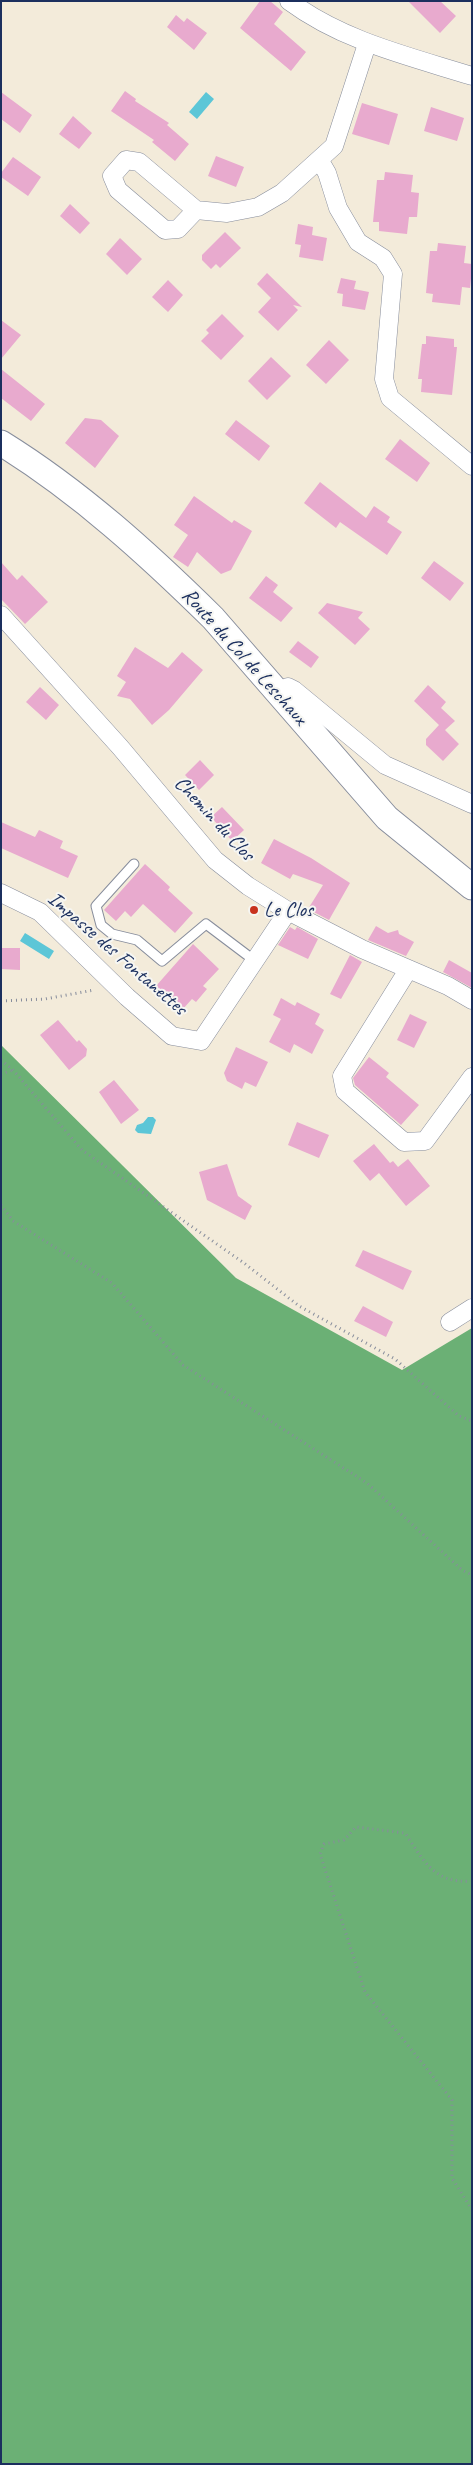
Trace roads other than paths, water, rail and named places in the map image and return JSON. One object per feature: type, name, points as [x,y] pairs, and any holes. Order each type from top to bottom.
[{"type":"main road","name":"Route du Col de Leschaux","points":[[1,443],[59,482],[115,526],[213,618],[387,818],[472,887]]},
{"type":"street","points":[[299,5],[328,26],[367,44],[472,76]]},
{"type":"street","points":[[196,210],[178,229],[165,230],[118,190],[112,176],[126,160],[139,162],[196,210],[227,213],[258,207],[282,193],[320,161],[334,146],[367,44]]},
{"type":"street","points":[[320,161],[327,172],[338,208],[358,242],[383,258],[393,274],[384,378],[390,398],[472,466]]},
{"type":"street","name":"Chemin du Clos","points":[[1,615],[120,747],[215,860],[248,886],[288,911],[408,970],[448,986],[472,1000]]},
{"type":"street","points":[[277,692],[288,687],[294,690],[385,765],[472,804]]},
{"type":"street","name":"Impasse des Fontanettes","points":[[1,893],[40,912],[127,997],[172,1036],[201,1041],[288,911]]},
{"type":"street","points":[[408,970],[342,1076],[345,1091],[404,1142],[425,1141],[472,1077]]},
{"type":"street","points":[[450,1322],[472,1308]]},
{"type":"lane","points":[[134,864],[96,906],[100,925],[112,934],[137,940],[162,961],[206,924],[255,961]]},
{"type":"water","points":[[206,92],[214,99],[197,119],[189,112]]},
{"type":"water","points":[[25,933],[54,951],[49,959],[20,941]]},
{"type":"water","points":[[148,1117],[153,1117],[156,1120],[151,1134],[138,1133],[135,1130],[137,1125],[143,1123]]},
{"type":"place","name":"Le Clos","points":[[254,910]]}]
